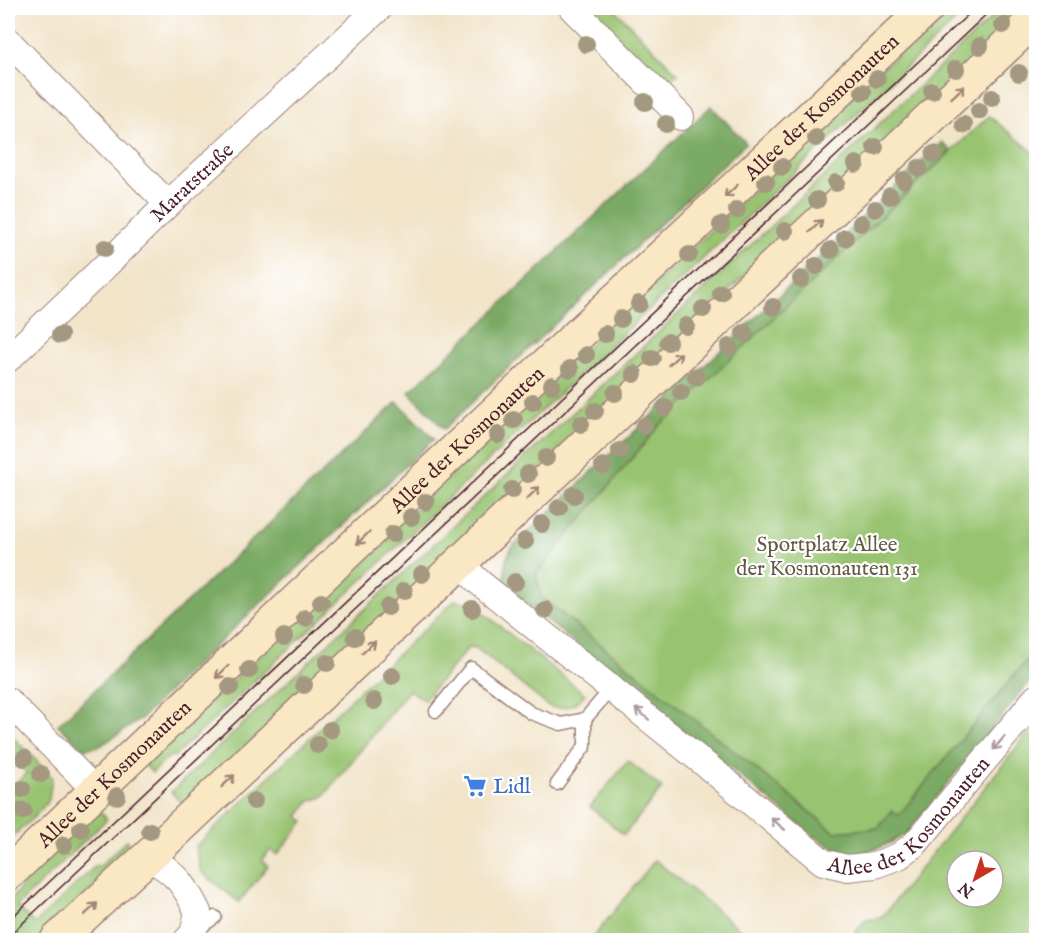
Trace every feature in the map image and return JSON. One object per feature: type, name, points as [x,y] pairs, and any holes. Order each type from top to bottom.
[{"type":"main road","name":"Allee der Kosmonauten","points":[[8,874],[927,8]]},
{"type":"main road","points":[[57,940],[148,857],[1036,18]]},
{"type":"street","name":"Maratstraße","points":[[8,359],[168,204],[379,8]]},
{"type":"street","points":[[572,8],[681,117]]},
{"type":"street","points":[[8,41],[168,204]]},
{"type":"street","name":"Allee der Kosmonauten","points":[[459,563],[479,582],[823,862],[847,868],[874,865],[898,856],[915,844],[1036,698]]},
{"type":"street","points":[[8,701],[96,790]]},
{"type":"street","points":[[148,857],[173,873],[186,888],[198,912],[190,937]]},
{"type":"lane","points":[[436,711],[471,668],[531,713],[561,724],[585,719],[610,689]]},
{"type":"lane","points":[[557,784],[585,746],[585,719]]},
{"type":"lane","points":[[190,937],[215,916]]},
{"type":"green space","points":[[587,8],[613,8],[678,74],[662,85]]},
{"type":"green space","points":[[947,8],[969,8],[174,757],[170,756],[152,773],[144,764]]},
{"type":"green space","points":[[1002,8],[1028,8],[184,805],[171,792]]},
{"type":"green space","points":[[711,106],[746,143],[444,429],[409,392]]},
{"type":"green space","name":"Sportplatz Allee der Kosmonauten 131","points":[[989,116],[1036,154],[1036,649],[898,816],[892,811],[878,828],[835,832],[541,597],[536,574],[657,428]]},
{"type":"green space","points":[[942,142],[951,151],[657,428],[536,574],[541,597],[835,832],[878,828],[892,811],[899,815],[1036,649],[1036,674],[907,833],[877,849],[860,853],[844,852],[814,836],[504,586],[506,560],[511,548]]},
{"type":"green space","points":[[397,402],[434,439],[140,720],[100,746],[84,749],[58,725]]},
{"type":"green space","points":[[455,600],[472,604],[585,694],[577,702],[568,706],[559,708],[548,706],[476,648],[469,647],[424,700],[409,690],[323,797],[310,801],[298,816],[304,821],[277,855],[270,850],[262,860],[268,866],[239,902],[201,872],[195,847]]},
{"type":"green space","points":[[1036,723],[1036,940],[849,940],[865,920],[881,918]]},
{"type":"green space","points":[[8,732],[52,777],[49,800],[8,841],[8,791],[27,773],[8,754]]},
{"type":"green space","points":[[628,761],[662,788],[624,835],[590,807]]},
{"type":"green space","points":[[97,808],[107,819],[17,906],[35,924],[96,865],[99,867],[127,840],[131,852],[39,940],[8,940],[8,903],[62,842]]},
{"type":"green space","points":[[655,860],[753,940],[591,940]]},
{"type":"tram line","points":[[8,921],[975,8]]},
{"type":"tram line","points":[[8,937],[993,8]]},
{"type":"place","name":"Lidl","points":[[475,786]]}]
